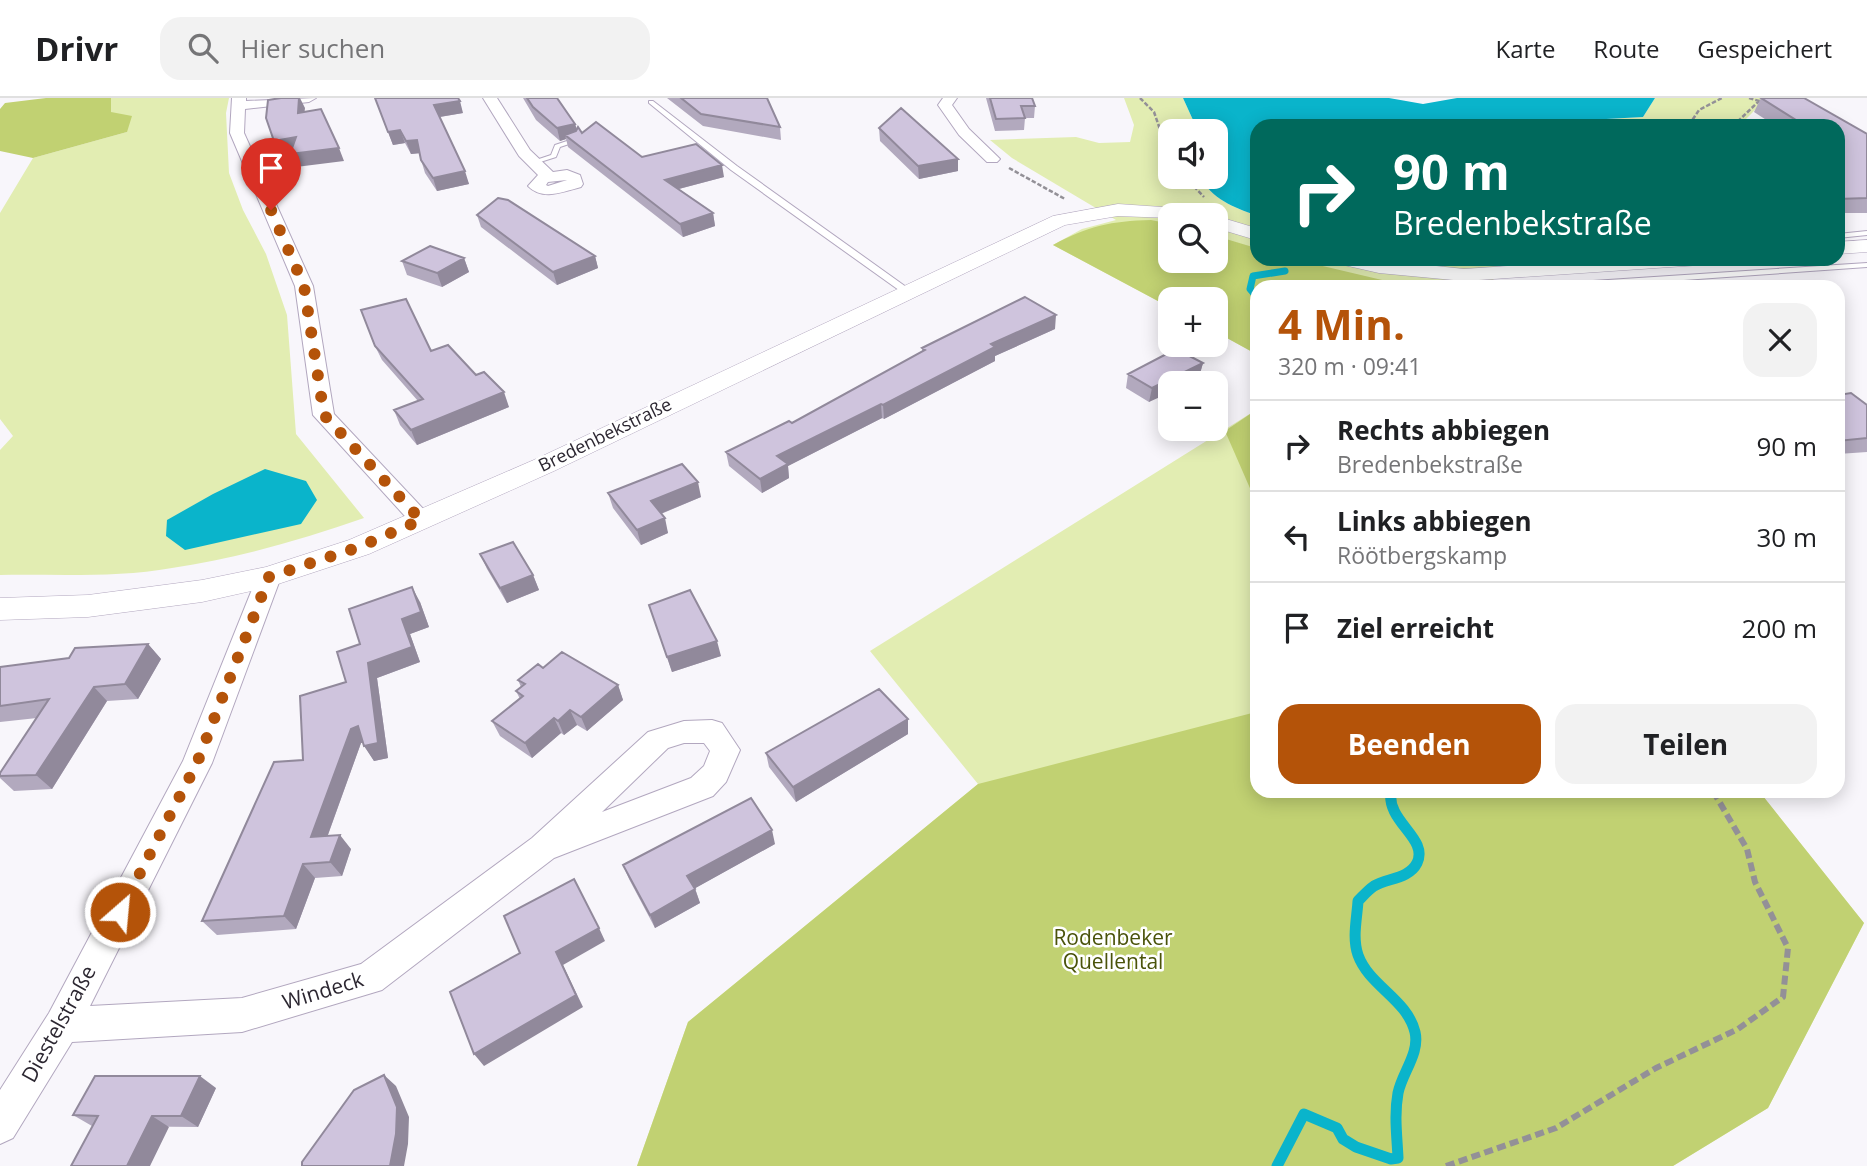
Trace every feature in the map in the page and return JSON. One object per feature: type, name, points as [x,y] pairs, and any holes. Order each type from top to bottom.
[{"type":"street","points":[[309,98],[238,102],[237,133],[304,286],[324,415],[421,520]]},
{"type":"street","points":[[489,98],[524,153],[548,176]]},
{"type":"street","points":[[950,98],[945,105],[964,132],[992,159]]},
{"type":"street","name":"Bredenbekstraße","points":[[0,609],[88,606],[202,591],[269,577],[359,547],[545,465],[1060,220],[1091,213],[1135,209],[1158,211]]},
{"type":"street","points":[[1228,226],[1250,232]]},
{"type":"street","points":[[1845,248],[1867,246]]},
{"type":"street","points":[[1374,266],[1464,275],[1614,266]]},
{"type":"street","name":"Diestelstraße","points":[[0,1125],[62,1025],[197,763],[269,577]]},
{"type":"street","name":"Windeck","points":[[62,1025],[242,1015],[370,978],[543,848],[658,740],[684,732],[712,731],[725,750],[716,773],[702,787],[543,848]]},
{"type":"lane","points":[[651,102],[734,168],[906,291]]},
{"type":"lane","points":[[534,162],[554,156],[556,146],[576,140]]},
{"type":"lane","points":[[1845,235],[1867,233]]},
{"type":"lane","points":[[1845,265],[1867,264]]},
{"type":"lane","points":[[1540,272],[1785,266]]},
{"type":"path","points":[[1140,98],[1154,113],[1158,124]]},
{"type":"path","points":[[1697,119],[1699,110],[1722,98]]},
{"type":"path","points":[[1749,98],[1759,101]]},
{"type":"path","points":[[1740,119],[1759,101],[1770,98]]},
{"type":"path","points":[[992,159],[1091,213]]},
{"type":"path","points":[[1446,1166],[1556,1128],[1656,1068],[1738,1029],[1783,997],[1788,948],[1755,882],[1747,849],[1718,798]]},
{"type":"green space","points":[[46,98],[111,98],[111,112],[132,116],[127,132],[33,158],[0,151],[0,109],[5,103]]},
{"type":"green space","points":[[111,98],[229,98],[226,113],[229,173],[243,210],[266,254],[287,315],[296,434],[364,518],[269,547],[172,568],[108,574],[0,575],[0,450],[13,436],[0,419],[0,213],[33,158],[127,132],[111,112]]},
{"type":"green space","points":[[1124,98],[1183,98],[1193,119],[1158,119],[1158,189],[1209,189],[1224,201],[1250,213],[1250,266],[1499,266],[1495,269],[1493,280],[1250,280],[1250,351],[1228,339],[1228,287],[1158,287],[1158,301],[1053,245],[1082,229],[1116,220],[1012,158],[990,140],[1076,137],[1099,143],[1130,142],[1134,125]]},
{"type":"green space","points":[[1655,98],[1778,98],[1763,102],[1746,119],[1606,119],[1643,117]]},
{"type":"green space","points":[[1158,221],[1158,273],[1228,273],[1228,240],[1250,246],[1250,266],[1323,266],[1382,280],[1250,280],[1250,351],[1228,339],[1228,287],[1158,287],[1158,301],[1053,245],[1077,233],[1100,226]]},
{"type":"green space","name":"Rodenbeker Quellental","points":[[1250,414],[1250,798],[1765,798],[1864,923],[1768,1108],[1673,1166],[637,1166],[688,1022],[978,784],[870,651],[1206,441],[1228,441],[1228,427]]},
{"type":"green space","points":[[1250,414],[1250,488],[1228,438],[1228,429]]},
{"type":"green space","name":"Rodenbeker Quellental","points":[[1250,714],[1250,798],[1765,798],[1864,923],[1768,1108],[1673,1166],[637,1166],[688,1022],[978,784]]},
{"type":"water","points":[[1183,98],[1389,98],[1423,104],[1457,98],[1655,98],[1643,117],[1606,119],[1250,119],[1250,213],[1209,189],[1228,189],[1228,119],[1193,119]]},
{"type":"water","points":[[265,469],[306,481],[317,500],[301,524],[185,550],[166,536],[167,520]]},
{"type":"building","points":[[299,98],[298,113],[321,109],[339,148],[290,154],[296,137],[274,141],[266,118],[268,100]]},
{"type":"building","points":[[375,98],[458,98],[460,101],[434,105],[465,171],[433,178],[421,160],[417,140],[406,141],[400,130],[388,132]]},
{"type":"building","points":[[527,98],[557,98],[575,124],[557,128],[533,107]]},
{"type":"building","points":[[681,98],[767,98],[780,127],[701,114]]},
{"type":"building","points":[[990,98],[1032,98],[1035,106],[1021,106],[1025,118],[996,119]]},
{"type":"building","points":[[1761,98],[1804,98],[1841,119],[1794,119]]},
{"type":"building","points":[[901,108],[958,159],[918,166],[879,128]]},
{"type":"building","points":[[1845,121],[1867,134],[1867,198],[1845,199]]},
{"type":"building","points":[[596,122],[642,157],[696,144],[722,165],[665,180],[713,213],[680,224],[565,135],[576,131],[578,127],[582,133]]},
{"type":"building","points":[[498,198],[508,200],[595,256],[553,272],[477,215]]},
{"type":"building","points":[[430,246],[464,258],[437,273],[402,261]]},
{"type":"building","points":[[1025,297],[1056,315],[991,344],[995,347],[777,456],[788,464],[760,479],[726,452],[789,421],[792,423],[925,350],[922,348]]},
{"type":"building","points":[[406,299],[431,351],[448,345],[476,375],[484,372],[504,392],[411,430],[394,410],[423,399],[375,346],[361,310]]},
{"type":"building","points":[[1161,357],[1191,357],[1203,363],[1187,371],[1158,371],[1158,385],[1152,388],[1128,374]]},
{"type":"building","points":[[1851,393],[1867,405],[1867,438],[1845,440],[1845,394]]},
{"type":"building","points":[[682,464],[698,482],[651,501],[665,518],[637,530],[608,493]]},
{"type":"building","points":[[513,542],[533,575],[500,588],[480,554]]},
{"type":"building","points":[[412,587],[421,612],[402,619],[412,647],[368,663],[378,743],[364,746],[358,726],[351,729],[311,837],[340,835],[330,862],[303,864],[284,916],[202,921],[274,762],[303,760],[300,696],[346,682],[337,652],[360,644],[349,609]]},
{"type":"building","points":[[690,590],[717,641],[667,657],[649,605]]},
{"type":"building","points":[[148,644],[125,684],[94,687],[36,775],[0,776],[49,699],[0,706],[0,667],[69,658],[75,648]]},
{"type":"building","points":[[562,652],[618,685],[581,717],[570,710],[558,721],[554,718],[525,743],[492,721],[523,696],[516,691],[525,684],[518,680],[538,664],[543,668]]},
{"type":"building","points":[[879,689],[908,719],[793,787],[766,753]]},
{"type":"building","points":[[751,798],[772,830],[687,876],[695,889],[650,915],[623,865]]},
{"type":"building","points":[[574,879],[599,928],[556,952],[576,995],[474,1054],[450,992],[520,953],[504,916]]},
{"type":"building","points":[[384,1075],[397,1107],[396,1134],[390,1166],[302,1166],[302,1162],[354,1090]]},
{"type":"building","points":[[95,1076],[200,1076],[181,1116],[152,1116],[127,1166],[71,1166],[98,1116],[73,1115]]},
{"type":"waterway","points":[[1252,280],[1253,276],[1285,271]]},
{"type":"waterway","points":[[1277,1166],[1304,1114],[1337,1128],[1343,1139],[1356,1147],[1391,1159],[1398,1158],[1397,1101],[1400,1085],[1415,1048],[1415,1032],[1404,1010],[1363,966],[1356,948],[1355,935],[1358,901],[1374,886],[1409,872],[1417,863],[1417,846],[1395,812],[1391,798]]},
{"type":"route","points":[[120,912],[197,763],[269,577],[359,547],[421,520],[324,415],[304,286],[271,210]]}]
